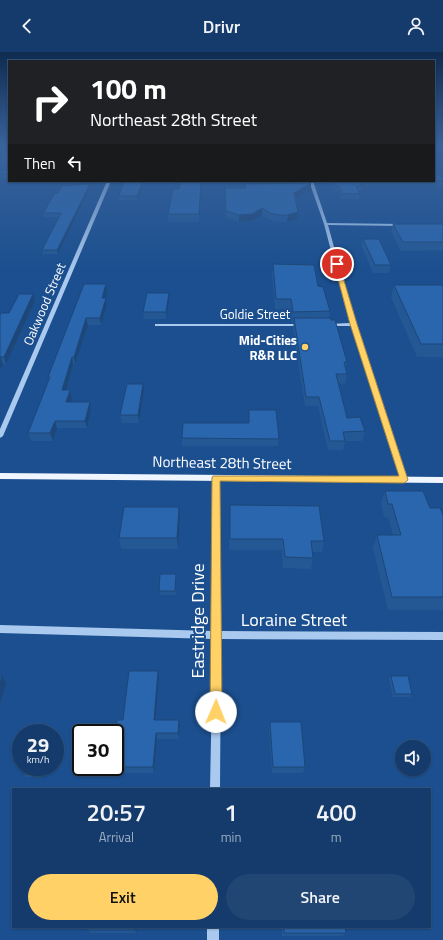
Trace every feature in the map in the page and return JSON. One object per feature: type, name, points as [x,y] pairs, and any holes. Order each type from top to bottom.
[{"type":"main road","name":"Northeast 28th Street","points":[[0,476],[443,480]]},
{"type":"street","name":"Oakwood Street","points":[[0,436],[106,188]]},
{"type":"street","points":[[314,188],[326,224],[353,324],[404,480]]},
{"type":"street","points":[[326,224],[404,225]]},
{"type":"street","points":[[322,325],[353,324]]},
{"type":"street","name":"Goldie Street","points":[[157,325],[306,325]]},
{"type":"street","name":"Eastridge Drive","points":[[215,788],[217,635],[216,478]]},
{"type":"street","name":"Loraine Street","points":[[0,630],[217,635],[443,636]]},
{"type":"street","points":[[213,928],[213,940]]},
{"type":"building","points":[[61,188],[88,188],[57,250],[42,250],[61,213],[43,213],[55,193],[58,193]]},
{"type":"building","points":[[122,188],[140,188],[137,196],[119,196]]},
{"type":"building","points":[[201,188],[199,214],[168,214],[173,189]]},
{"type":"building","points":[[225,188],[302,188],[294,193],[298,212],[288,215],[270,213],[262,208],[252,214],[239,215],[226,211]]},
{"type":"building","points":[[340,188],[357,188],[360,194],[342,194]]},
{"type":"building","points":[[393,224],[443,224],[443,242],[403,242]]},
{"type":"building","points":[[363,239],[379,239],[391,265],[375,265]]},
{"type":"building","points":[[273,264],[314,265],[318,286],[323,287],[330,311],[293,312],[291,299],[276,299]]},
{"type":"building","points":[[84,284],[106,284],[102,298],[106,298],[100,318],[86,318],[62,390],[70,390],[66,402],[90,402],[85,421],[55,421],[50,433],[28,433],[50,377],[48,377]]},
{"type":"building","points":[[394,285],[443,286],[443,344],[421,344]]},
{"type":"building","points":[[147,293],[169,293],[166,312],[143,312]]},
{"type":"building","points":[[19,294],[33,294],[4,357],[0,357],[1,313],[9,313]]},
{"type":"building","points":[[294,318],[331,318],[331,320],[335,320],[347,362],[344,362],[347,374],[336,374],[347,418],[360,417],[365,431],[343,432],[345,441],[330,441],[319,397],[306,397]]},
{"type":"building","points":[[127,384],[143,384],[138,415],[120,415]]},
{"type":"building","points":[[249,410],[276,410],[279,439],[182,438],[183,423],[249,423]]},
{"type":"building","points":[[385,491],[423,491],[430,508],[440,508],[443,515],[443,597],[392,597],[377,535],[401,535],[392,504],[388,504]]},
{"type":"building","points":[[230,505],[319,506],[324,541],[311,541],[313,558],[285,557],[283,539],[230,539]]},
{"type":"building","points":[[124,507],[179,507],[177,538],[119,538]]},
{"type":"building","points":[[160,574],[176,574],[175,591],[159,591]]},
{"type":"building","points":[[129,671],[158,671],[154,720],[179,720],[178,733],[156,733],[153,767],[124,767],[124,724],[116,724],[117,720],[123,720]]},
{"type":"building","points":[[391,676],[408,676],[412,694],[395,694]]},
{"type":"building","points":[[270,722],[301,722],[305,767],[273,767]]},
{"type":"building","points":[[88,928],[135,928],[135,930],[87,930]]},
{"type":"building","points":[[284,928],[345,928],[346,933],[284,933]]},
{"type":"place","name":"Mid-Cities R&R LLC","points":[[305,347]]},
{"type":"route","points":[[216,712],[216,478],[404,480],[353,324],[337,264]]}]
